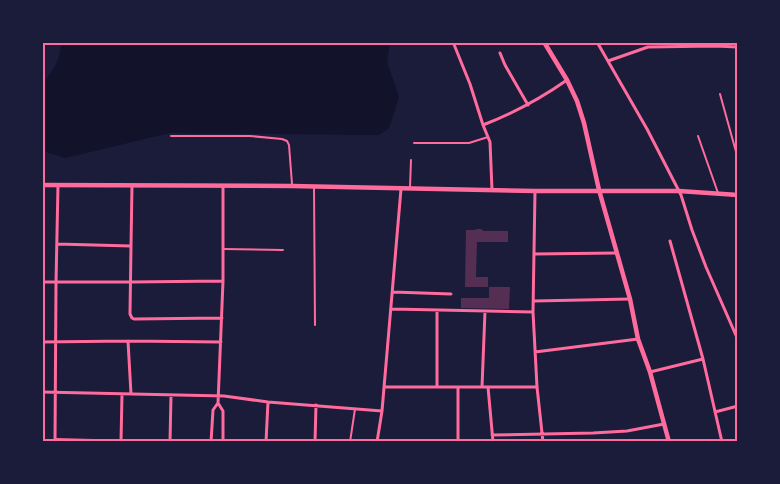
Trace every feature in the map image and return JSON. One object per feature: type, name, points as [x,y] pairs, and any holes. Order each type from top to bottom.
[{"type":"street","points":[[454,42],[490,142],[492,190]]},
{"type":"street","points":[[544,42],[567,80],[577,101],[584,123],[599,190],[630,299],[638,339],[650,372],[669,442]]},
{"type":"street","points":[[597,42],[647,129],[679,191],[706,267],[738,340]]},
{"type":"street","points":[[648,47],[649,42]]},
{"type":"street","points":[[608,61],[648,47],[738,47]]},
{"type":"street","points":[[500,53],[528,106]]},
{"type":"street","points":[[483,125],[528,106],[567,80]]},
{"type":"street","points":[[42,185],[679,191],[738,195]]},
{"type":"street","points":[[54,440],[58,185]]},
{"type":"street","points":[[132,185],[130,314],[132,318],[222,318]]},
{"type":"street","points":[[211,442],[213,410],[218,403],[219,397],[224,186]]},
{"type":"street","points":[[377,442],[382,411],[401,189]]},
{"type":"street","points":[[535,191],[533,312],[543,442]]},
{"type":"street","points":[[670,241],[703,359],[722,442]]},
{"type":"street","points":[[57,244],[131,246]]},
{"type":"street","points":[[534,254],[616,253]]},
{"type":"street","points":[[42,282],[223,281]]},
{"type":"street","points":[[393,292],[450,294]]},
{"type":"street","points":[[534,301],[630,299]]},
{"type":"street","points":[[391,309],[533,312]]},
{"type":"street","points":[[437,310],[437,387]]},
{"type":"street","points":[[482,387],[485,311]]},
{"type":"street","points":[[535,352],[638,339]]},
{"type":"street","points":[[128,341],[131,394]]},
{"type":"street","points":[[42,342],[221,342]]},
{"type":"street","points":[[650,372],[703,359]]},
{"type":"street","points":[[384,387],[538,387]]},
{"type":"street","points":[[458,387],[458,442]]},
{"type":"street","points":[[488,387],[493,442]]},
{"type":"street","points":[[42,392],[219,397],[382,411]]},
{"type":"street","points":[[121,442],[122,394]]},
{"type":"street","points":[[170,442],[171,395]]},
{"type":"street","points":[[266,442],[268,402]]},
{"type":"street","points":[[218,403],[224,411],[223,442]]},
{"type":"street","points":[[314,442],[316,406]]},
{"type":"street","points":[[715,412],[738,406]]},
{"type":"street","points":[[492,435],[627,431],[664,424]]},
{"type":"lane","points":[[720,94],[738,159]]},
{"type":"lane","points":[[171,136],[250,136],[287,141],[289,145],[292,186]]},
{"type":"lane","points":[[698,136],[718,194]]},
{"type":"lane","points":[[414,143],[469,143],[488,137]]},
{"type":"lane","points":[[410,189],[411,160]]},
{"type":"lane","points":[[314,187],[315,325]]},
{"type":"lane","points":[[223,249],[283,250]]},
{"type":"lane","points":[[350,442],[355,409]]},
{"type":"lane","points":[[54,440],[94,440]]},
{"type":"shaded area","points":[[390,42],[387,62],[399,97],[389,128],[379,135],[170,133],[65,158],[43,151],[43,83],[56,64],[60,54],[61,43]]},
{"type":"building","points":[[477,229],[484,231],[508,231],[508,242],[477,242],[476,277],[488,277],[488,287],[465,287],[466,230]]},
{"type":"building","points":[[489,287],[510,287],[509,309],[461,308],[461,298],[489,298]]},
{"type":"building","points":[[42,406],[45,406],[44,435],[42,435]]}]
